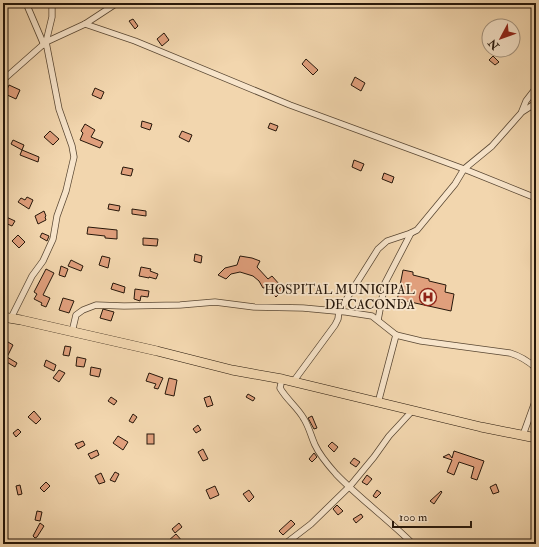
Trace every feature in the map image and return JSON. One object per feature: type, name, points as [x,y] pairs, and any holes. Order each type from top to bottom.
[{"type":"main road","points":[[7,317],[157,350],[232,370],[282,379],[536,438]]},
{"type":"street","points":[[7,317],[43,261],[53,239],[57,216],[66,191],[74,156],[59,109],[45,43],[26,3]]},
{"type":"street","points":[[45,43],[52,17],[52,3]]},
{"type":"street","points":[[3,80],[45,43],[85,24],[117,3]]},
{"type":"street","points":[[85,24],[142,44],[290,106],[464,169],[536,198]]},
{"type":"street","points":[[522,112],[526,101],[536,88]]},
{"type":"street","points":[[292,382],[331,332],[338,319],[339,311],[378,249],[387,241],[417,230],[455,184],[464,169],[492,146],[522,112],[536,103]]},
{"type":"street","points":[[378,320],[385,283],[411,233]]},
{"type":"street","points":[[72,332],[76,315],[83,310],[96,305],[132,306],[215,302],[254,306],[303,308],[372,316],[396,335],[421,341],[510,353],[518,356],[536,368]]},
{"type":"street","points":[[378,402],[396,335]]},
{"type":"street","points":[[282,379],[280,388],[305,420],[322,458],[336,474],[395,526],[413,544]]},
{"type":"street","points":[[523,435],[536,398]]},
{"type":"street","points":[[285,544],[311,524],[350,486],[389,436],[413,410]]},
{"type":"building","points":[[133,19],[138,26],[135,29],[129,21]]},
{"type":"building","points":[[164,33],[169,40],[162,46],[157,39]]},
{"type":"building","points":[[491,58],[495,58],[499,62],[495,65],[489,60]]},
{"type":"building","points":[[306,59],[318,70],[313,75],[302,64]]},
{"type":"building","points":[[355,77],[365,83],[361,91],[351,85]]},
{"type":"building","points":[[9,85],[20,90],[16,99],[5,94]]},
{"type":"building","points":[[95,88],[104,92],[101,99],[92,95]]},
{"type":"building","points":[[142,121],[152,124],[150,130],[141,127]]},
{"type":"building","points":[[270,123],[278,126],[276,131],[268,128]]},
{"type":"building","points":[[85,124],[95,130],[91,137],[103,142],[100,148],[80,140],[83,133],[81,131]]},
{"type":"building","points":[[50,131],[59,139],[53,145],[44,137]]},
{"type":"building","points":[[182,131],[192,135],[189,142],[179,137]]},
{"type":"building","points":[[13,140],[24,145],[22,150],[11,144]]},
{"type":"building","points":[[22,150],[39,157],[38,162],[20,155]]},
{"type":"building","points":[[354,160],[364,164],[361,171],[352,167]]},
{"type":"building","points":[[123,167],[133,169],[131,176],[121,174]]},
{"type":"building","points":[[384,173],[394,177],[392,183],[382,179]]},
{"type":"building","points":[[27,197],[33,200],[29,209],[18,202],[21,198],[25,200]]},
{"type":"building","points":[[109,204],[120,206],[119,211],[108,209]]},
{"type":"building","points":[[132,209],[146,211],[146,216],[132,214]]},
{"type":"building","points":[[44,211],[46,220],[38,224],[35,216]]},
{"type":"building","points":[[4,216],[15,221],[12,226],[3,222]]},
{"type":"building","points":[[88,227],[117,230],[117,239],[87,234]]},
{"type":"building","points":[[42,233],[49,236],[47,241],[40,237]]},
{"type":"building","points":[[18,235],[25,242],[19,248],[12,241]]},
{"type":"building","points":[[143,238],[158,239],[157,246],[143,245]]},
{"type":"building","points":[[195,254],[202,256],[201,263],[194,261]]},
{"type":"building","points":[[102,256],[110,258],[108,268],[99,265]]},
{"type":"building","points":[[240,256],[260,261],[257,267],[268,279],[272,276],[280,285],[263,288],[259,281],[253,276],[240,272],[231,274],[226,279],[218,275],[225,268],[237,265]]},
{"type":"building","points":[[71,260],[83,266],[81,271],[68,266]]},
{"type":"building","points":[[61,266],[68,269],[65,277],[59,275]]},
{"type":"building","points":[[141,267],[151,269],[150,271],[158,274],[156,279],[139,276]]},
{"type":"building","points":[[46,269],[54,273],[43,295],[50,298],[46,307],[34,299],[37,294],[34,292]]},
{"type":"building","points":[[403,270],[413,272],[413,275],[429,279],[429,281],[446,285],[445,292],[454,294],[451,311],[406,301],[406,304],[397,301]]},
{"type":"building","points":[[113,283],[125,287],[124,293],[111,289]]},
{"type":"building","points":[[282,286],[284,289],[276,297],[273,294]]},
{"type":"building","points":[[135,289],[149,291],[148,297],[141,296],[140,301],[134,299]]},
{"type":"building","points":[[63,298],[74,301],[69,313],[59,310]]},
{"type":"building","points":[[103,309],[114,312],[111,321],[100,318]]},
{"type":"building","points":[[3,339],[13,345],[7,357],[17,363],[15,367],[5,361],[3,366]]},
{"type":"building","points":[[65,346],[71,347],[69,356],[63,355]]},
{"type":"building","points":[[77,357],[86,359],[84,367],[76,366]]},
{"type":"building","points":[[46,360],[56,365],[54,371],[44,366]]},
{"type":"building","points":[[91,367],[101,369],[99,377],[90,375]]},
{"type":"building","points":[[59,370],[65,373],[59,382],[53,378]]},
{"type":"building","points":[[149,373],[163,378],[158,389],[154,388],[156,384],[146,381]]},
{"type":"building","points":[[169,378],[177,380],[174,396],[165,394]]},
{"type":"building","points":[[248,394],[255,398],[253,401],[246,397]]},
{"type":"building","points":[[210,396],[213,405],[207,407],[204,398]]},
{"type":"building","points":[[111,397],[117,401],[114,405],[108,401]]},
{"type":"building","points":[[34,411],[41,419],[36,424],[28,417]]},
{"type":"building","points":[[133,414],[137,417],[133,423],[129,421]]},
{"type":"building","points":[[312,416],[317,428],[314,429],[308,418]]},
{"type":"building","points":[[198,425],[201,430],[196,433],[193,429]]},
{"type":"building","points":[[18,429],[21,432],[16,437],[13,433]]},
{"type":"building","points":[[147,434],[154,434],[154,444],[147,444]]},
{"type":"building","points":[[118,436],[128,442],[123,450],[113,443]]},
{"type":"building","points":[[83,441],[85,445],[78,449],[75,444]]},
{"type":"building","points":[[332,442],[338,447],[334,452],[328,446]]},
{"type":"building","points":[[203,449],[208,459],[203,461],[198,452]]},
{"type":"building","points":[[97,450],[99,455],[91,459],[88,454]]},
{"type":"building","points":[[454,451],[484,461],[477,480],[471,478],[474,467],[459,462],[454,475],[447,472],[452,460],[443,457],[449,454],[452,458]]},
{"type":"building","points":[[314,453],[317,457],[312,462],[309,459]]},
{"type":"building","points":[[354,458],[360,462],[356,467],[350,463]]},
{"type":"building","points":[[115,472],[119,474],[115,482],[110,480]]},
{"type":"building","points":[[101,473],[105,482],[99,484],[95,476]]},
{"type":"building","points":[[367,475],[372,479],[367,485],[362,482]]},
{"type":"building","points":[[46,482],[50,486],[44,492],[40,488]]},
{"type":"building","points":[[496,484],[499,492],[493,494],[490,487]]},
{"type":"building","points":[[20,485],[22,494],[18,495],[16,486]]},
{"type":"building","points":[[215,486],[219,495],[210,499],[206,490]]},
{"type":"building","points":[[249,490],[254,497],[249,502],[243,494]]},
{"type":"building","points":[[377,490],[381,493],[376,498],[373,496]]},
{"type":"building","points":[[441,491],[442,492],[434,504],[430,501]]},
{"type":"building","points":[[337,505],[343,511],[338,515],[333,509]]},
{"type":"building","points":[[37,511],[42,512],[40,521],[35,520]]},
{"type":"building","points":[[361,514],[363,517],[356,523],[353,519]]},
{"type":"building","points":[[291,520],[295,524],[283,535],[279,531]]},
{"type":"building","points":[[40,523],[44,526],[35,538],[33,536]]},
{"type":"building","points":[[179,523],[182,527],[175,533],[172,529]]},
{"type":"building","points":[[176,534],[183,542],[181,544],[170,544],[168,541]]},
{"type":"place","name":"HOSPITAL MUNICIPAL DE CACONDA","points":[[428,297]]}]
